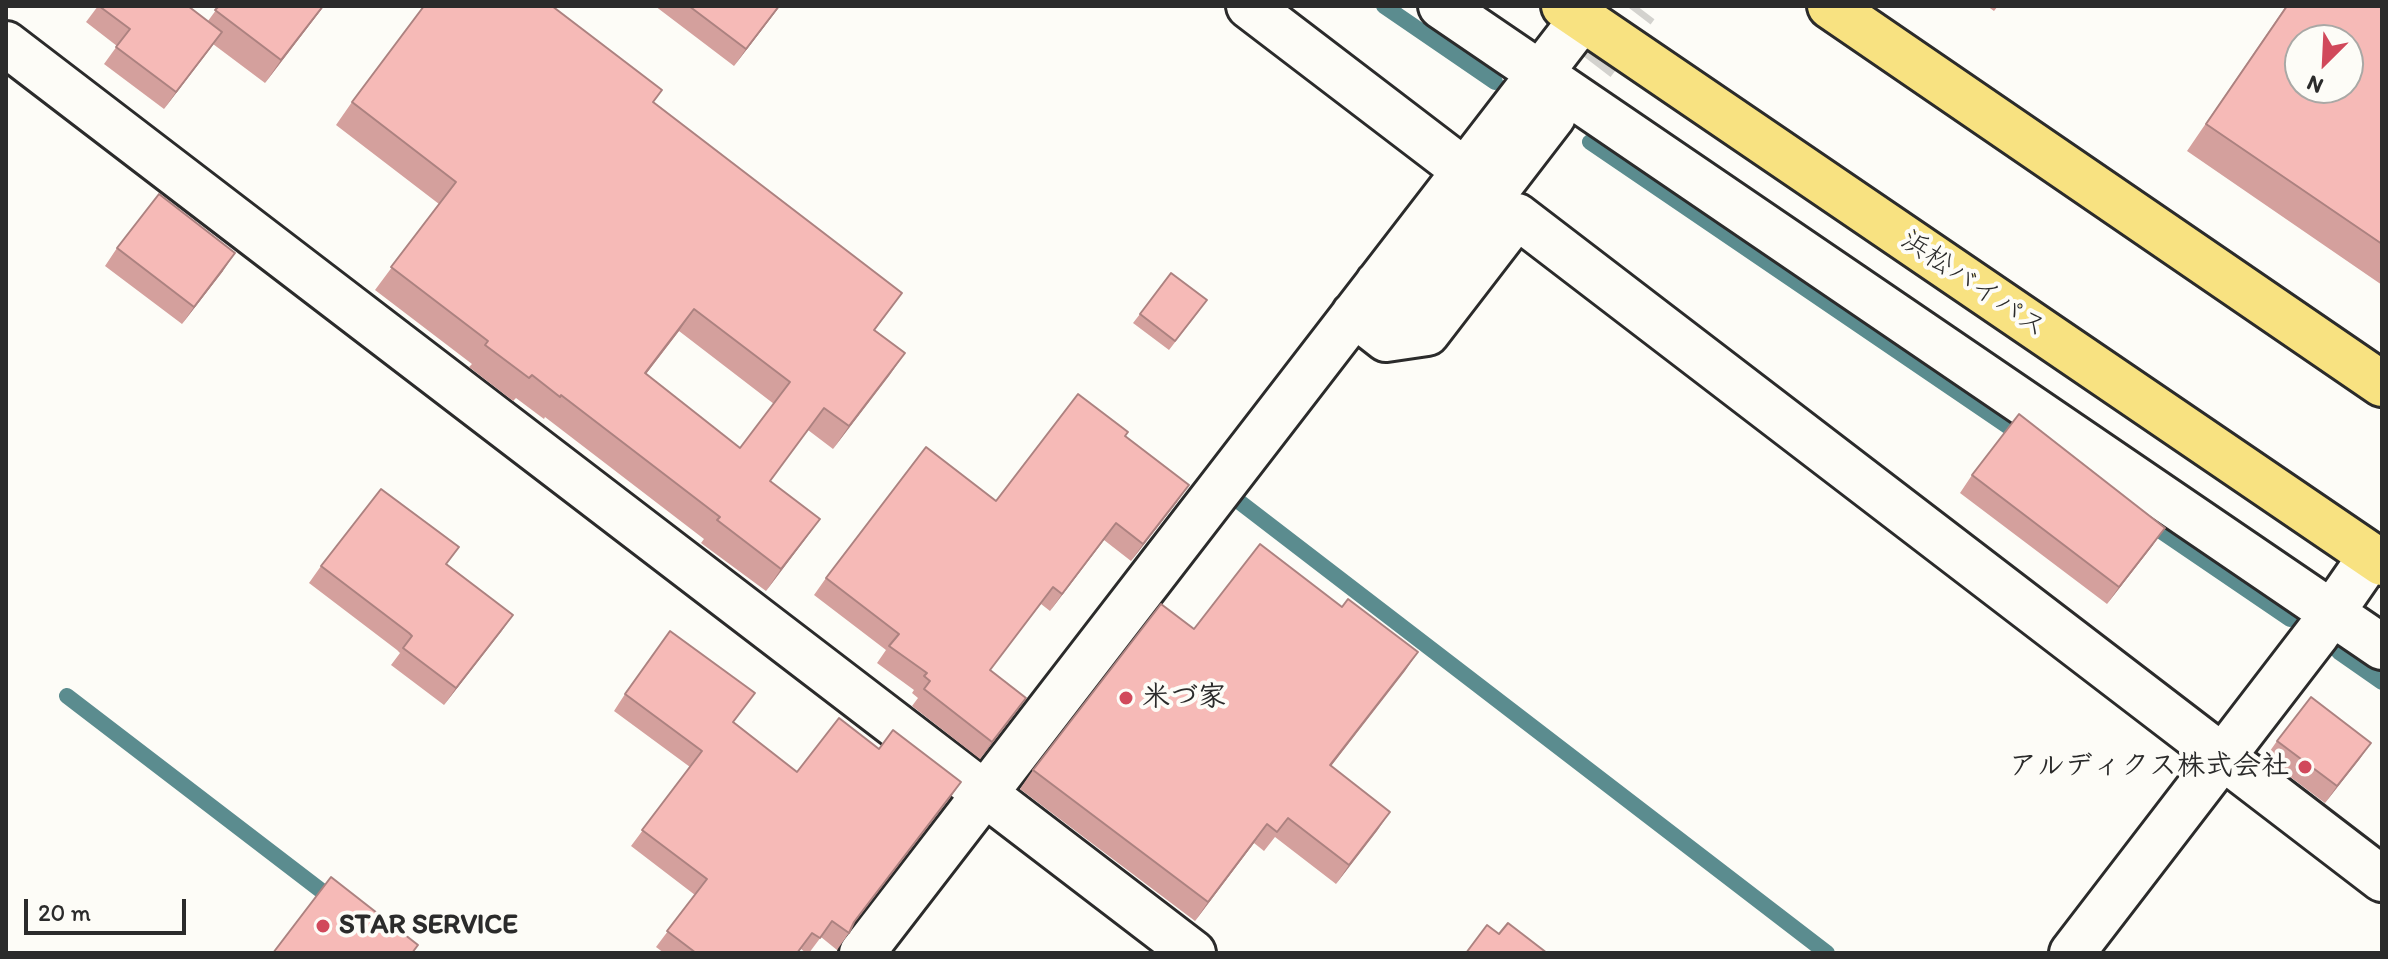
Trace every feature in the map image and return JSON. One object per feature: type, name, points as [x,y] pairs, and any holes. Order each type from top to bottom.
[{"type":"highway","points":[[1830,6],[2382,384]]},
{"type":"highway","name":"浜松バイパス","points":[[1573,12],[2376,560]]},
{"type":"street","points":[[1249,6],[1465,171]]},
{"type":"street","points":[[1441,6],[2382,647]]},
{"type":"street","points":[[862,953],[1540,73],[1573,12]]},
{"type":"street","points":[[6,44],[1193,953]]},
{"type":"street","points":[[1366,298],[1407,306],[1553,116]]},
{"type":"street","points":[[1366,298],[1386,339],[1427,333],[1517,216],[2382,879]]},
{"type":"street","points":[[2072,953],[2376,560]]},
{"type":"building","points":[[99,6],[188,6],[222,32],[176,92],[116,47],[130,29]]},
{"type":"building","points":[[219,6],[323,6],[281,60],[215,10]]},
{"type":"building","points":[[424,6],[552,6],[662,90],[653,102],[902,293],[874,330],[905,353],[849,426],[824,408],[770,481],[820,519],[781,569],[717,520],[720,517],[561,395],[532,375],[529,378],[485,345],[488,341],[391,267],[456,182],[352,102]],"holes":[[[694,309],[790,382],[740,448],[645,373]]]},
{"type":"building","points":[[689,6],[779,6],[746,49]]},
{"type":"building","points":[[2287,6],[2382,6],[2382,244],[2206,124]]},
{"type":"building","points":[[159,194],[235,253],[194,307],[117,248]]},
{"type":"building","points":[[1171,273],[1207,300],[1175,341],[1140,314]]},
{"type":"building","points":[[1078,394],[1128,432],[1125,436],[1189,485],[1143,544],[1116,523],[1062,594],[1053,587],[990,670],[1026,698],[992,742],[924,689],[930,681],[924,676],[927,673],[889,646],[899,634],[826,578],[926,447],[996,501]]},
{"type":"building","points":[[2019,414],[2165,528],[2119,587],[1972,475]]},
{"type":"building","points":[[381,489],[459,547],[446,564],[513,615],[456,688],[403,648],[412,636],[409,633],[321,566]]},
{"type":"building","points":[[1260,544],[1342,607],[1348,599],[1418,652],[1330,765],[1390,812],[1349,865],[1288,818],[1277,832],[1267,824],[1208,902],[1033,770],[1161,604],[1194,629]]},
{"type":"building","points":[[670,631],[755,693],[733,722],[797,772],[839,718],[879,749],[893,730],[961,782],[854,922],[849,933],[832,921],[820,938],[812,933],[797,953],[696,953],[667,931],[707,879],[642,830],[702,751],[625,694]]},
{"type":"building","points":[[2311,697],[2371,743],[2337,786],[2277,741]]},
{"type":"building","points":[[331,877],[418,945],[412,953],[273,953]]},
{"type":"building","points":[[1508,923],[1547,953],[1466,953],[1487,925],[1499,934]]},
{"type":"waterway","points":[[1384,6],[1495,82]]},
{"type":"waterway","points":[[1590,142],[2025,438]]},
{"type":"waterway","points":[[1237,500],[1827,953]]},
{"type":"waterway","points":[[2146,521],[2290,619]]},
{"type":"waterway","points":[[2339,652],[2382,682]]},
{"type":"waterway","points":[[67,696],[336,902]]},
{"type":"tunnel","points":[[1553,116],[1637,6]]},
{"type":"place","name":"米づ家","points":[[1126,698]]},
{"type":"place","name":"アルディクス株式会社","points":[[2305,767]]},
{"type":"place","name":"STAR SERVICE","points":[[323,926]]}]
